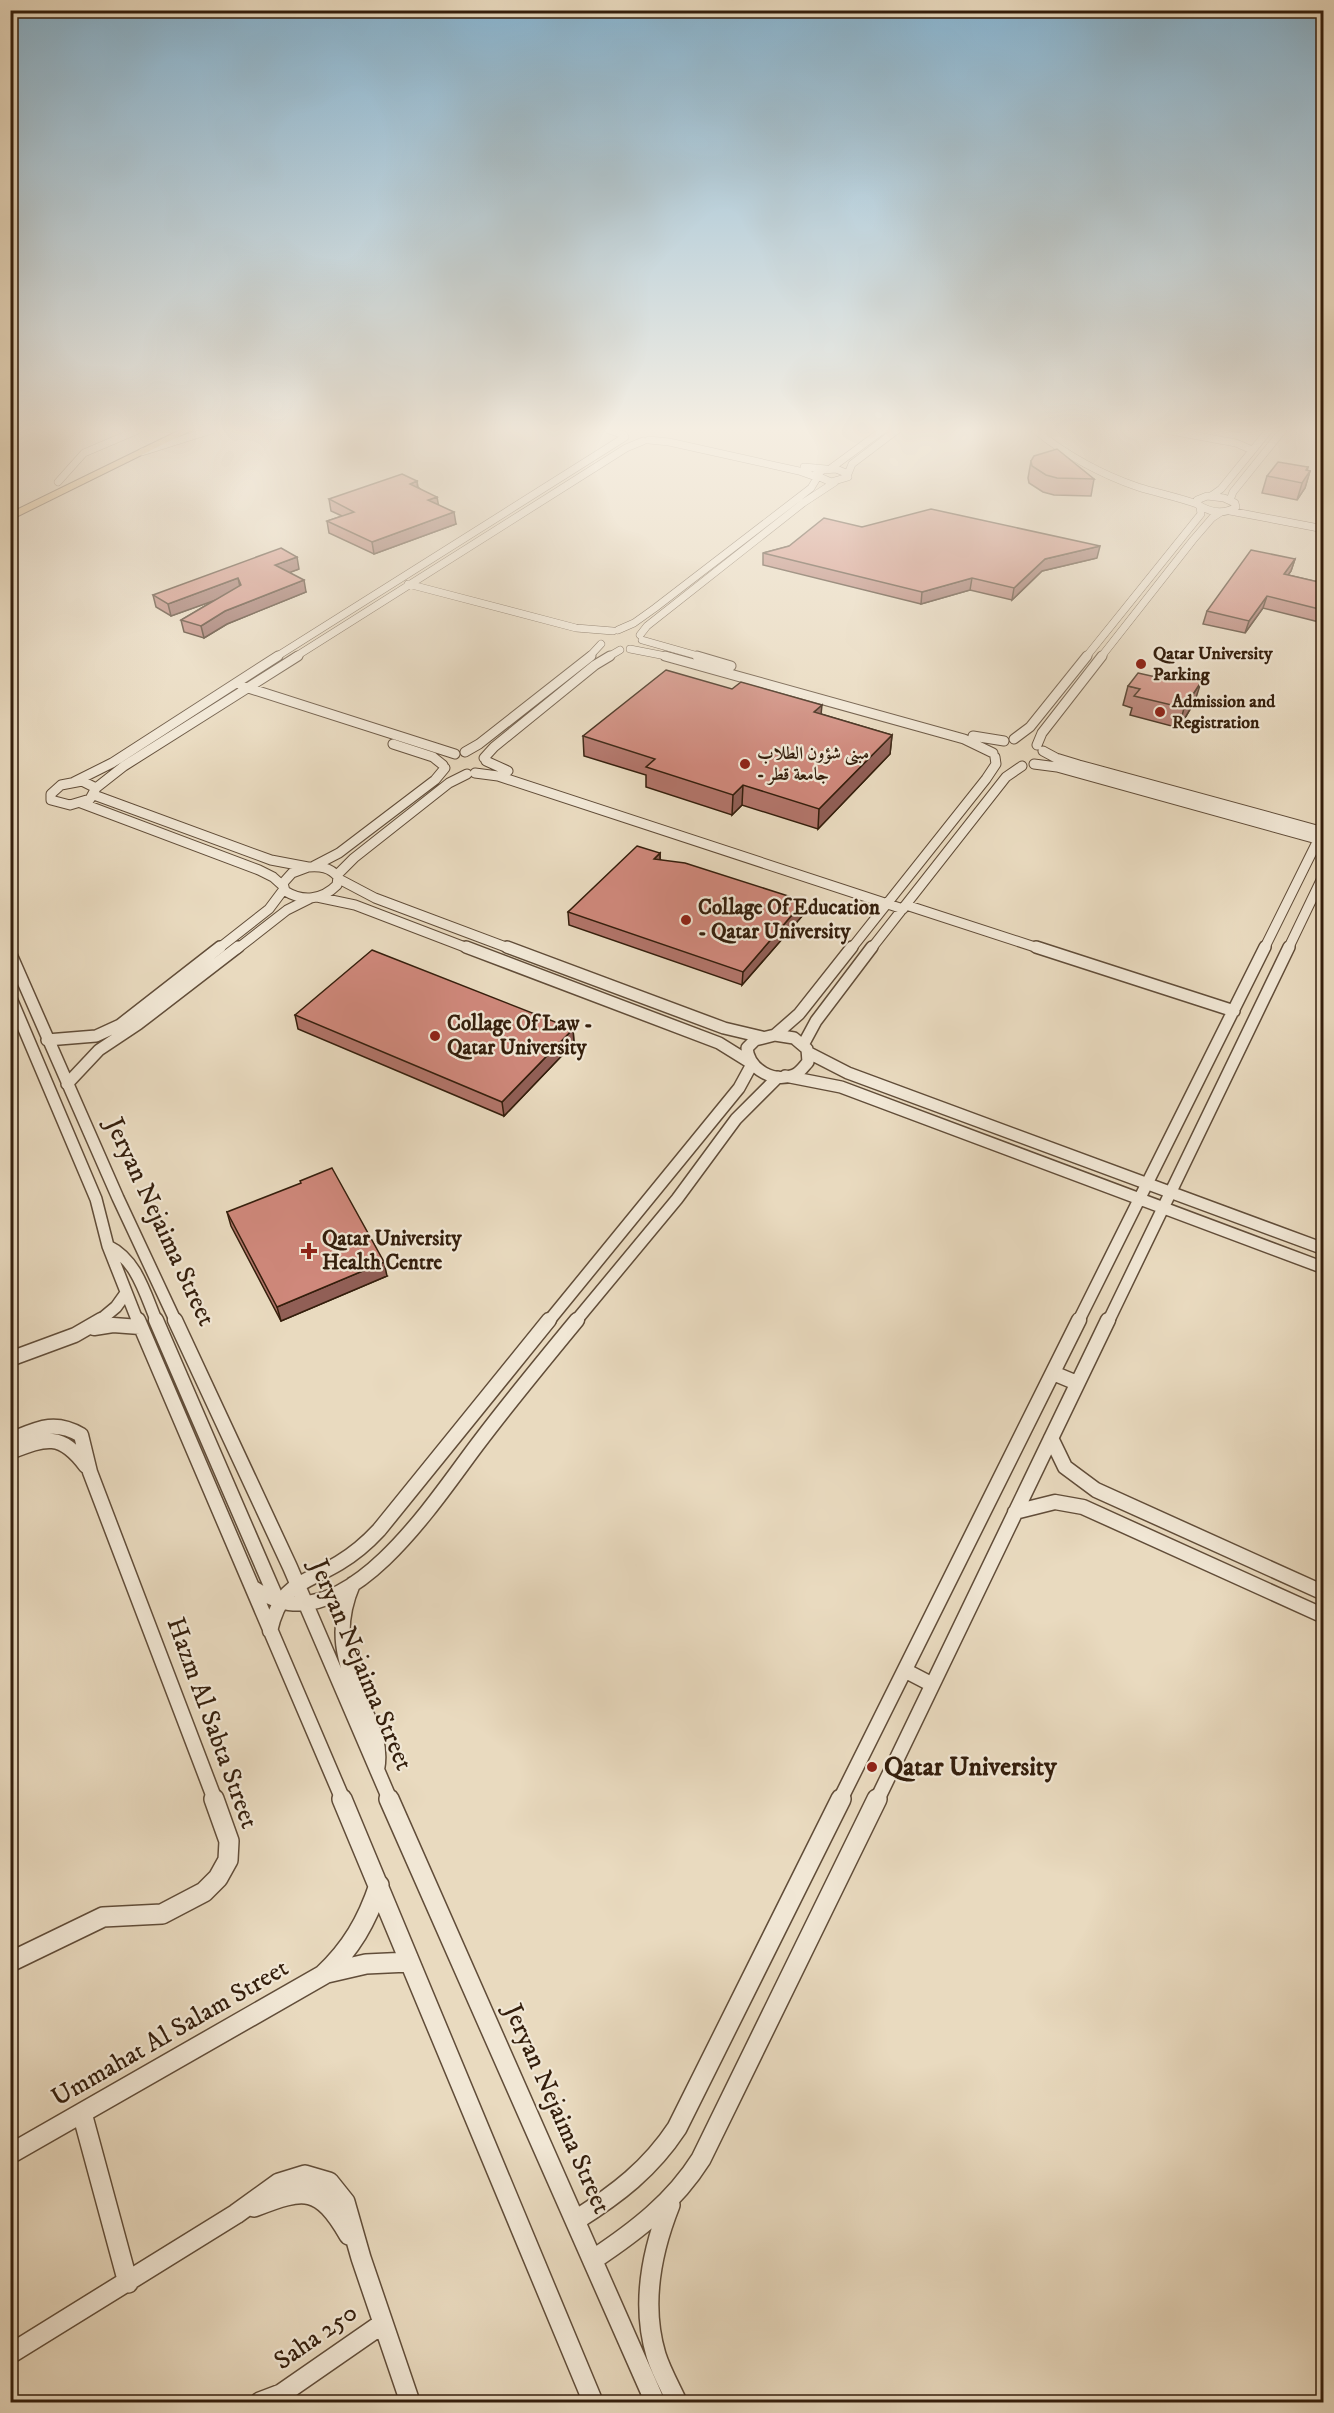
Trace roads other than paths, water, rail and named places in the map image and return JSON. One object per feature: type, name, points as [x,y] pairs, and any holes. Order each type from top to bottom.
[{"type":"street","points":[[460,543],[332,621],[112,763],[88,777],[58,787],[52,791],[50,798],[59,805],[81,803],[259,870],[273,877],[294,897],[355,905],[708,1038],[729,1049],[765,1074],[814,1080],[841,1087],[1323,1268]]},
{"type":"street","points":[[81,803],[113,773],[475,543]]},
{"type":"street","points":[[47,1040],[83,1038],[114,1029],[269,909],[284,888],[288,876],[347,848],[435,780],[445,760],[479,744],[593,654],[601,636],[634,623],[739,543]]},
{"type":"street","points":[[630,649],[639,645],[647,626],[753,543]]},
{"type":"street","points":[[775,1035],[800,1014],[993,769],[995,746],[1026,731],[1178,543]]},
{"type":"street","points":[[1034,764],[1043,758],[1040,748],[1042,734],[1191,543]]},
{"type":"street","points":[[706,568],[716,571]]},
{"type":"street","points":[[688,581],[699,584]]},
{"type":"street","points":[[398,582],[576,628],[628,630],[641,638],[979,740],[1006,763],[1078,769],[1322,836],[1280,916],[677,2128],[664,2149],[642,2175],[615,2196],[576,2220]]},
{"type":"street","points":[[576,628],[608,648],[651,652],[979,740],[1009,740],[1040,748],[1078,769]]},
{"type":"street","points":[[67,1084],[99,1050],[138,1024],[287,910],[332,891],[337,885],[338,877],[354,858],[445,786],[482,769],[494,747],[596,665],[620,650]]},
{"type":"street","points":[[235,684],[324,713],[386,737],[428,755],[453,773],[494,775],[682,832]]},
{"type":"street","points":[[227,690],[315,719],[460,753],[478,754],[504,770],[682,832],[1233,1011],[1256,1013]]},
{"type":"street","points":[[315,719],[324,713]]},
{"type":"street","points":[[250,1585],[263,1595],[278,1602],[305,1604],[352,1584],[395,1547],[752,1101],[782,1076],[802,1070],[808,1062],[806,1049],[816,1021],[1006,777],[1022,766]]},
{"type":"street","points":[[74,782],[88,783],[95,792],[271,860],[330,869],[355,889],[386,902],[724,1028],[762,1037],[775,1035],[794,1038],[806,1049],[848,1073],[1323,1249]]},
{"type":"street","points":[[594,2259],[636,2232],[674,2196],[696,2168],[857,1841],[1323,874]]},
{"type":"street","points":[[1280,916],[1300,922]]},
{"type":"street","points":[[220,947],[233,951]]},
{"type":"street","name":"Jeryan Nejaima Street","points":[[10,952],[47,1040],[305,1604],[377,1772],[594,2259],[655,2403]]},
{"type":"street","points":[[197,966],[209,970]]},
{"type":"street","name":"Jeryan Nejaima Street","points":[[10,996],[96,1199],[108,1246],[140,1327],[379,1885],[593,2403]]},
{"type":"street","points":[[1233,1011],[1250,1024]]},
{"type":"street","points":[[270,1631],[278,1602],[296,1584],[337,1564],[373,1537],[743,1083],[749,1064],[748,1047],[762,1037]]},
{"type":"street","points":[[702,1135],[721,1142]]},
{"type":"street","points":[[108,1246],[126,1255],[132,1264],[278,1602]]},
{"type":"street","points":[[89,1329],[110,1315],[126,1293]]},
{"type":"street","points":[[10,1359],[89,1329],[113,1325],[140,1327]]},
{"type":"street","points":[[1053,1373],[1077,1383]]},
{"type":"street","points":[[486,1397],[506,1407]]},
{"type":"street","points":[[10,1440],[46,1434]]},
{"type":"street","points":[[10,1452],[46,1434]]},
{"type":"street","name":"Hazm Al Sabta Street","points":[[10,1962],[103,1917],[151,1916],[174,1909],[212,1885],[224,1869],[230,1850],[219,1811],[90,1472],[70,1445],[46,1434]]},
{"type":"street","points":[[1051,1438],[1065,1467],[1096,1490],[1323,1593]]},
{"type":"street","points":[[1015,1512],[1055,1502],[1083,1507],[1323,1616]]},
{"type":"street","points":[[352,1584],[343,1610],[343,1654],[349,1674],[379,1742],[377,1772]]},
{"type":"street","points":[[906,1671],[931,1684]]},
{"type":"street","name":"Ummahat Al Salam Street","points":[[10,2154],[323,1975],[337,1962],[360,1933],[369,1917],[379,1885]]},
{"type":"street","name":"Ummahat Al Salam Street","points":[[323,1975],[366,1964],[410,1962]]},
{"type":"street","points":[[82,2113],[128,2283]]},
{"type":"street","points":[[10,2354],[236,2214],[294,2193],[317,2196],[335,2211],[361,2258],[410,2403]]},
{"type":"street","points":[[674,2196],[653,2254],[648,2299],[654,2348],[677,2403]]},
{"type":"street","name":"Saha 250","points":[[260,2403],[278,2398],[382,2324]]},
{"type":"place","name":"Qatar University Parking","points":[[1141,664]]},
{"type":"place","name":"Admission and Registration","points":[[1160,712]]},
{"type":"place","name":"مبنى شؤون الطلاب - جامعة قطر","points":[[745,764]]},
{"type":"place","name":"Collage Of Education - Qatar University","points":[[686,920]]},
{"type":"place","name":"Collage Of Law - Qatar University","points":[[435,1036]]},
{"type":"place","name":"Qatar University Health Centre","points":[[309,1251]]},
{"type":"place","name":"Qatar University","points":[[872,1767]]}]
